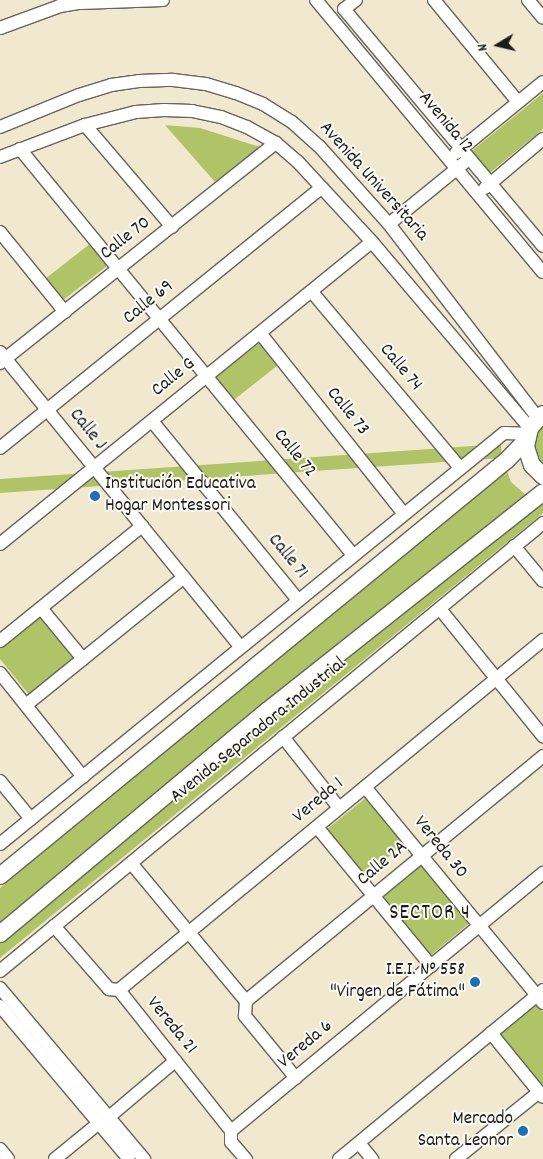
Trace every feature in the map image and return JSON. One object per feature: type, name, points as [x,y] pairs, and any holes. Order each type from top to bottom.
[{"type":"main road","points":[[533,427],[529,460],[543,476]]},
{"type":"main road","points":[[0,876],[507,460],[533,427]]},
{"type":"main road","name":"Avenida Separadora Industrial","points":[[0,934],[268,711],[543,492]]},
{"type":"street","points":[[0,28],[44,6],[163,0]]},
{"type":"street","name":"Avenida 12","points":[[316,0],[454,163],[543,272]]},
{"type":"street","name":"Avenida 12","points":[[356,0],[344,9],[543,246]]},
{"type":"street","points":[[434,0],[518,102]]},
{"type":"street","points":[[528,0],[543,18]]},
{"type":"street","name":"Avenida Universitaria","points":[[0,126],[79,95],[110,85],[139,81],[173,80],[206,84],[263,104],[292,122],[320,146],[389,224],[533,427]]},
{"type":"street","points":[[389,224],[518,102],[543,82]]},
{"type":"street","points":[[0,157],[85,125],[136,112],[192,111],[221,117],[247,127],[276,143],[298,162],[372,242],[533,427],[504,433],[0,844]]},
{"type":"street","points":[[85,125],[172,227]]},
{"type":"street","points":[[479,193],[543,139]]},
{"type":"street","name":"Calle 70","points":[[2,358],[65,312],[276,143]]},
{"type":"street","name":"Calle 72","points":[[20,149],[353,555]]},
{"type":"street","name":"Calle 69","points":[[0,448],[322,188]]},
{"type":"street","points":[[0,232],[65,312]]},
{"type":"street","name":"Calle G","points":[[0,544],[372,242]]},
{"type":"street","name":"Calle 74","points":[[312,292],[460,468]]},
{"type":"street","name":"Calle 73","points":[[260,333],[404,514]]},
{"type":"street","name":"Calle J","points":[[2,358],[47,410],[241,647]]},
{"type":"street","name":"Calle 71","points":[[152,421],[298,600]]},
{"type":"street","name":"Avenida Separadora Industrial","points":[[0,971],[543,523]]},
{"type":"street","points":[[0,641],[142,526]]},
{"type":"street","points":[[514,546],[543,581]]},
{"type":"street","points":[[26,706],[184,578]]},
{"type":"street","points":[[41,608],[83,659]]},
{"type":"street","points":[[440,608],[543,736]]},
{"type":"street","name":"Vereda 1","points":[[119,990],[543,640]]},
{"type":"street","points":[[0,673],[83,777]]},
{"type":"street","points":[[283,737],[339,808]]},
{"type":"street","name":"Calle 2A","points":[[246,1001],[543,756]]},
{"type":"street","points":[[0,781],[31,819]]},
{"type":"street","name":"Vereda 30","points":[[365,787],[479,926],[541,996]]},
{"type":"street","points":[[316,827],[431,966]]},
{"type":"street","points":[[131,863],[246,1001],[245,1016],[296,1078]]},
{"type":"street","name":"Vereda 6","points":[[231,1131],[543,873]]},
{"type":"street","name":"Vereda 21","points":[[54,926],[109,989],[119,990],[231,1131],[231,1142],[246,1159]]},
{"type":"street","points":[[0,988],[104,1120],[129,1159]]},
{"type":"street","points":[[339,1159],[491,1033],[541,996]]},
{"type":"street","points":[[0,1006],[104,1120],[144,1159]]},
{"type":"street","points":[[456,1159],[541,1094],[491,1033]]},
{"type":"street","points":[[55,1159],[176,1061]]},
{"type":"street","points":[[359,1143],[372,1159]]},
{"type":"street","points":[[0,1149],[8,1159]]},
{"type":"green space","points":[[543,93],[543,129],[486,176],[468,154]]},
{"type":"green space","points":[[165,125],[200,128],[260,147],[215,182]]},
{"type":"green space","points":[[91,243],[108,265],[63,301],[45,279]]},
{"type":"green space","points":[[262,341],[280,364],[233,400],[216,377]]},
{"type":"green space","points":[[543,424],[543,464],[536,452],[534,443],[536,434]]},
{"type":"green space","points":[[501,444],[502,458],[0,493],[0,479]]},
{"type":"green space","points":[[507,471],[511,482],[526,495],[0,925],[0,888]]},
{"type":"green space","points":[[536,501],[543,503],[543,513],[0,958],[0,940]]},
{"type":"green space","points":[[39,616],[75,660],[30,696],[0,659],[0,648]]},
{"type":"green space","points":[[368,796],[406,843],[364,877],[326,830]]},
{"type":"green space","points":[[423,864],[471,921],[429,957],[381,899]]},
{"type":"green space","points":[[535,1002],[543,1012],[543,1087],[498,1033]]},
{"type":"place","name":"Institución Educativa Hogar Montessori","points":[[95,496]]},
{"type":"place","name":"I.E.I. N° 558 \"Virgen de Fátima\"","points":[[475,982]]},
{"type":"place","name":"Mercado Santa Leonor","points":[[523,1131]]},
{"type":"district","name":"SECTOR 4","points":[[430,914]]}]
